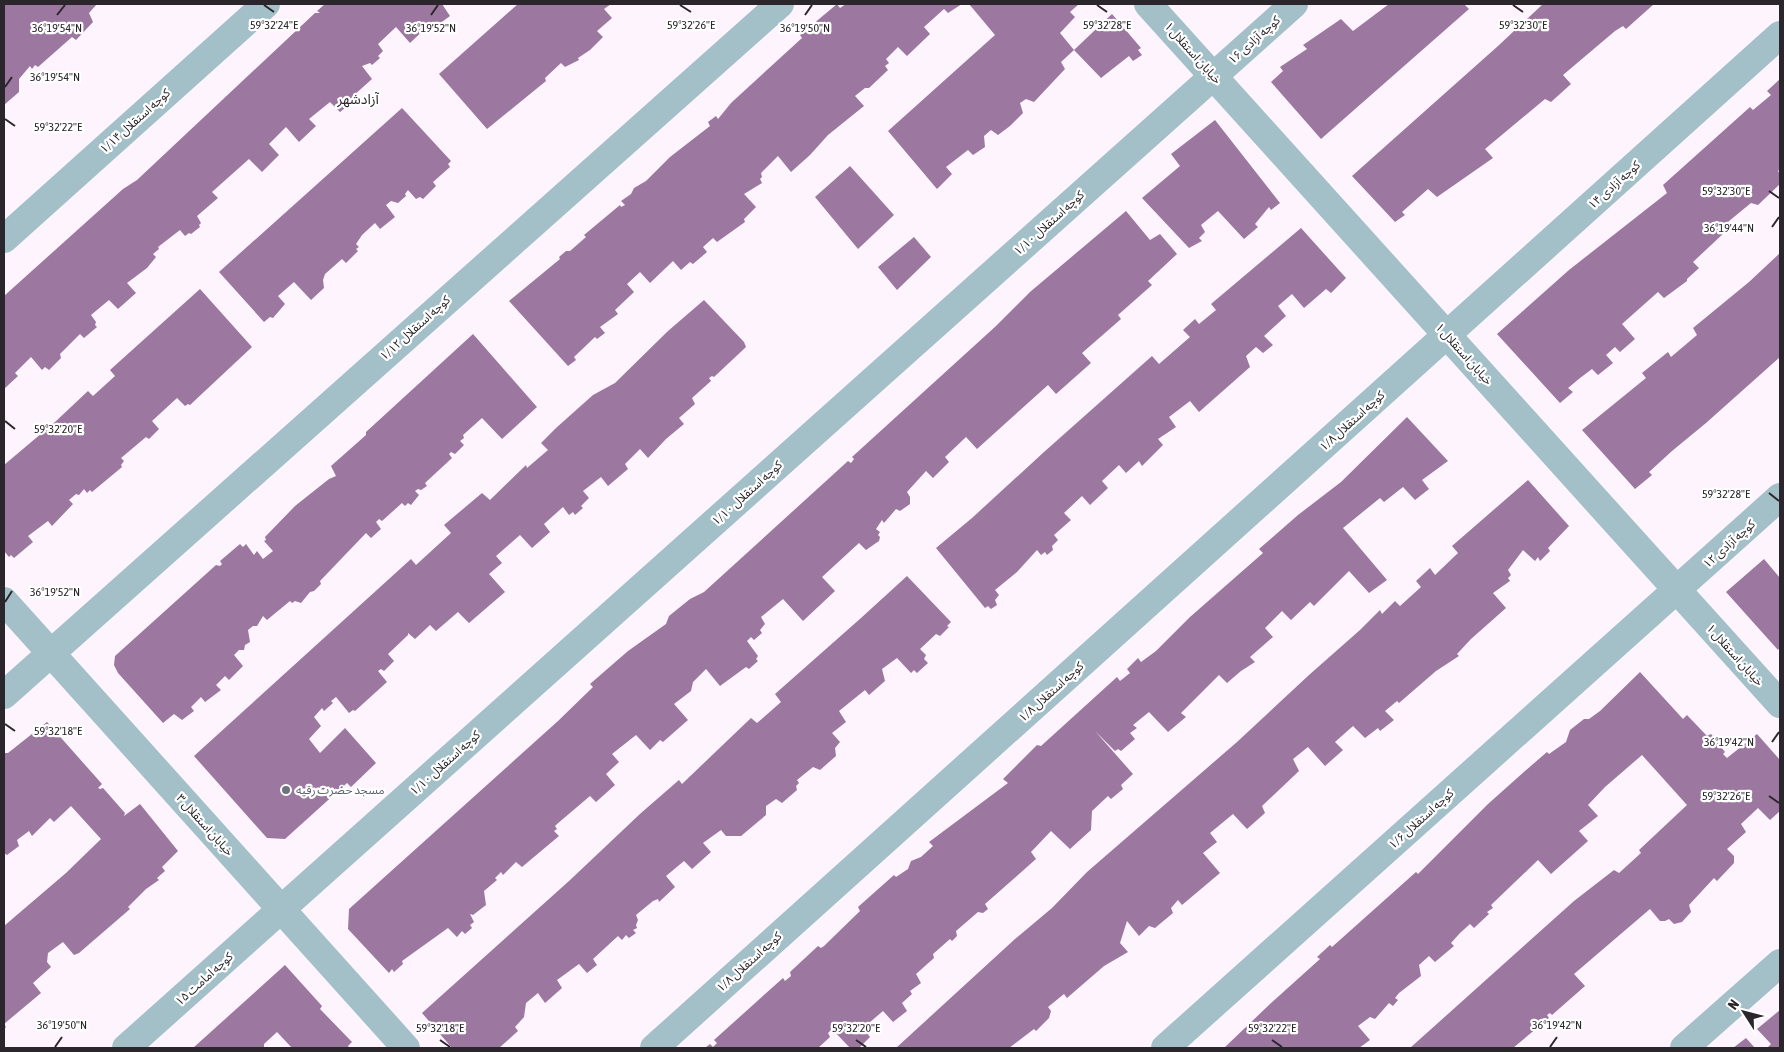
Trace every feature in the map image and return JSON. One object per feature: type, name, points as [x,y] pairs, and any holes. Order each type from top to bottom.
[{"type":"street","name":"کوچه استقلال ۱/۱۴","points":[[4,238],[266,4]]},
{"type":"street","name":"کوچه استقلال ۱/۱۲","points":[[4,695],[780,4]]},
{"type":"street","name":"خیابان استقلال ۱","points":[[1148,4],[1780,704]]},
{"type":"street","name":"کوچه آزادی ۱۶","points":[[1213,76],[1294,4]]},
{"type":"street","name":"کوچه آزادی ۱۴","points":[[1447,336],[1780,35]]},
{"type":"street","name":"کوچه استقلال ۱/۱۰","points":[[281,909],[1213,76]]},
{"type":"street","name":"کوچه استقلال ۱/۸","points":[[654,1048],[1447,336]]},
{"type":"street","name":"کوچه آزادی ۱۲","points":[[1677,590],[1780,497]]},
{"type":"street","name":"کوچه استقلال ۱/۶","points":[[1165,1048],[1677,590]]},
{"type":"street","name":"خیابان استقلال ۳","points":[[4,601],[406,1048]]},
{"type":"street","name":"کوچه امامت ۱۵","points":[[126,1048],[281,909]]},
{"type":"street","points":[[1684,1048],[1780,963]]},
{"type":"building","points":[[4,4],[97,4],[89,13],[93,22],[76,40],[72,37],[38,67],[35,65],[32,69],[30,66],[19,79],[19,92],[4,105]]},
{"type":"building","points":[[325,4],[442,4],[450,16],[431,30],[427,27],[410,43],[396,27],[378,44],[383,51],[378,56],[380,58],[372,65],[370,63],[362,66],[372,79],[353,96],[355,100],[340,112],[330,102],[309,119],[316,126],[299,142],[286,127],[269,144],[279,155],[262,172],[249,159],[212,192],[218,198],[197,216],[201,223],[200,227],[185,236],[180,230],[158,247],[159,249],[153,254],[156,257],[147,268],[127,283],[136,293],[118,309],[109,300],[91,315],[97,327],[84,338],[80,334],[60,354],[61,358],[49,370],[45,367],[42,370],[31,357],[15,373],[18,376],[4,389],[4,296],[123,189],[137,180],[315,13],[320,13],[317,11]]},
{"type":"building","points":[[518,4],[611,4],[604,9],[612,18],[597,31],[603,37],[590,50],[578,58],[579,60],[565,67],[561,63],[545,78],[546,81],[487,129],[439,74]]},
{"type":"building","points":[[837,4],[840,8],[846,4],[962,4],[948,13],[944,9],[924,27],[930,34],[907,56],[898,47],[886,59],[889,63],[885,66],[888,70],[869,88],[865,88],[855,96],[864,106],[828,135],[791,172],[778,156],[761,173],[762,177],[760,179],[762,183],[744,194],[756,207],[744,219],[745,222],[717,242],[713,238],[703,247],[707,252],[693,264],[690,262],[681,270],[673,261],[650,283],[640,272],[627,284],[634,292],[615,310],[618,314],[600,327],[605,333],[597,339],[595,337],[574,357],[576,360],[568,366],[509,301],[560,259],[559,257],[566,251],[570,251],[586,237],[584,235],[620,205],[621,207],[625,205],[621,201],[631,194],[634,188],[646,181],[670,157],[710,126],[708,122],[716,116],[718,119],[731,103],[802,38],[800,35]]},
{"type":"building","points":[[969,4],[1079,4],[1070,12],[1075,17],[1060,33],[1074,50],[1061,62],[1065,69],[1034,102],[1026,99],[1020,103],[1023,113],[1010,126],[998,135],[991,130],[984,136],[985,147],[973,155],[968,150],[946,167],[952,174],[937,189],[888,131],[995,35]]},
{"type":"building","points":[[1389,4],[1464,4],[1469,9],[1321,139],[1271,82],[1283,71],[1280,67],[1307,49],[1303,45],[1341,19],[1353,31]]},
{"type":"building","points":[[1543,4],[1654,4],[1626,29],[1623,26],[1615,31],[1563,75],[1571,84],[1551,102],[1545,99],[1485,149],[1493,158],[1437,197],[1428,189],[1402,212],[1405,215],[1395,222],[1352,176]]},
{"type":"building","points":[[1112,14],[1141,48],[1138,50],[1142,55],[1133,61],[1129,56],[1101,78],[1074,50]]},
{"type":"building","points":[[1780,79],[1780,169],[1778,171],[1780,174],[1780,184],[1758,205],[1751,203],[1723,226],[1725,232],[1693,262],[1699,268],[1687,281],[1664,298],[1658,292],[1622,324],[1635,339],[1620,352],[1615,347],[1606,355],[1613,363],[1598,375],[1592,369],[1580,378],[1568,388],[1573,392],[1560,403],[1497,334],[1569,270],[1667,193],[1663,185],[1750,107],[1753,110],[1771,95],[1767,91]]},
{"type":"building","points":[[402,108],[451,161],[448,164],[450,167],[433,182],[436,186],[423,199],[420,197],[416,199],[408,190],[405,194],[406,196],[398,203],[391,201],[386,205],[395,217],[380,229],[375,223],[362,235],[356,244],[359,247],[356,249],[358,251],[346,263],[342,259],[325,274],[323,280],[324,288],[311,300],[294,282],[278,296],[285,304],[273,318],[270,317],[264,322],[219,272]]},
{"type":"building","points":[[1215,120],[1280,203],[1271,210],[1269,207],[1255,224],[1258,227],[1244,239],[1218,211],[1201,225],[1205,232],[1199,238],[1202,241],[1189,248],[1142,198],[1180,166],[1171,154]]},
{"type":"building","points":[[850,166],[894,215],[858,249],[815,197]]},
{"type":"building","points":[[1126,211],[1150,240],[1160,234],[1177,254],[1148,281],[1152,285],[1118,315],[1121,319],[1082,353],[1091,363],[1056,394],[1048,385],[977,449],[966,437],[945,457],[949,462],[933,478],[926,471],[907,492],[910,497],[910,504],[900,511],[896,509],[884,523],[882,520],[876,529],[880,532],[878,535],[880,537],[879,541],[866,550],[859,543],[822,577],[835,591],[803,621],[783,599],[761,617],[765,624],[760,630],[762,633],[754,640],[751,637],[747,641],[758,656],[756,659],[758,661],[749,669],[746,667],[720,686],[706,669],[693,682],[691,691],[674,704],[688,720],[663,742],[660,740],[650,750],[636,735],[612,754],[619,762],[606,774],[615,785],[596,802],[590,796],[557,824],[555,826],[557,829],[554,831],[559,836],[522,867],[516,862],[503,875],[501,872],[495,878],[497,880],[484,891],[486,905],[473,915],[470,914],[474,922],[470,925],[472,928],[465,934],[462,931],[457,937],[448,928],[402,961],[403,964],[394,972],[392,969],[389,973],[348,929],[349,909],[558,721],[593,687],[590,684],[628,651],[666,624],[669,616],[690,599],[704,592],[848,461],[851,463],[854,459],[852,457],[996,326],[1030,292]]},
{"type":"building","points":[[1301,228],[1346,278],[1331,293],[1326,289],[1304,308],[1292,294],[1278,306],[1286,316],[1264,336],[1273,345],[1263,353],[1256,347],[1246,356],[1250,367],[1199,412],[1190,401],[1169,417],[1176,427],[1158,439],[1163,445],[1142,466],[1139,461],[1126,473],[1119,465],[1102,481],[1108,488],[1090,505],[1082,496],[1064,513],[1071,520],[1054,535],[1058,540],[1052,546],[1053,550],[1047,555],[1045,552],[1041,555],[1037,550],[1017,572],[995,590],[999,595],[995,600],[997,605],[991,609],[988,606],[985,608],[936,548],[1152,356],[1159,364],[1190,337],[1183,330],[1195,319],[1199,324],[1216,310],[1211,304]]},
{"type":"building","points":[[914,237],[931,257],[897,290],[878,267]]},
{"type":"building","points":[[1780,253],[1780,357],[1672,451],[1649,472],[1652,475],[1635,489],[1582,430],[1646,378],[1642,373],[1668,352],[1671,357],[1697,335],[1693,328],[1749,282]]},
{"type":"building","points":[[200,289],[252,347],[190,405],[185,406],[177,398],[152,421],[159,429],[149,439],[146,437],[121,458],[124,461],[121,465],[122,467],[92,492],[90,490],[87,493],[84,489],[79,495],[76,494],[69,500],[73,504],[52,526],[48,521],[28,536],[33,542],[14,558],[11,555],[9,557],[4,551],[4,465],[88,391],[93,396],[115,376],[110,370]]},
{"type":"building","points":[[704,300],[744,342],[746,347],[714,377],[709,378],[711,381],[692,398],[695,404],[679,418],[684,424],[648,458],[640,449],[625,464],[628,469],[608,486],[601,477],[583,491],[589,498],[581,506],[583,508],[575,515],[573,512],[569,515],[563,507],[544,524],[550,532],[532,548],[520,535],[496,556],[502,563],[489,574],[505,592],[469,623],[458,612],[436,631],[430,625],[415,639],[408,633],[388,654],[394,661],[384,671],[381,669],[378,671],[387,682],[355,711],[353,710],[349,713],[336,697],[331,701],[333,703],[324,711],[322,708],[314,717],[321,726],[309,739],[320,753],[345,728],[376,763],[351,787],[347,783],[285,839],[267,838],[194,756],[411,559],[416,565],[451,533],[444,525],[482,493],[490,500],[526,465],[527,468],[548,450],[541,443],[556,428],[593,395],[615,383],[668,331]]},
{"type":"building","points":[[473,334],[537,407],[502,439],[482,418],[463,435],[464,438],[460,441],[464,445],[455,454],[451,452],[449,454],[452,458],[425,483],[427,486],[415,491],[419,495],[411,505],[408,503],[405,506],[402,503],[382,521],[379,519],[376,522],[381,529],[371,538],[366,533],[320,581],[321,584],[314,591],[310,592],[301,603],[295,601],[292,603],[290,601],[267,620],[263,616],[257,626],[253,626],[248,630],[250,642],[245,645],[244,650],[239,650],[234,655],[243,666],[229,680],[225,676],[216,685],[221,690],[205,702],[201,697],[191,707],[194,711],[182,720],[174,714],[163,723],[118,673],[114,665],[115,656],[216,565],[220,566],[222,564],[220,561],[240,544],[243,547],[246,544],[254,555],[257,551],[263,559],[273,551],[264,541],[266,540],[265,537],[295,506],[329,479],[336,476],[331,466]]},
{"type":"building","points":[[1407,417],[1448,461],[1422,480],[1429,489],[1415,500],[1403,487],[1384,502],[1380,498],[1343,528],[1387,580],[1369,593],[1349,571],[1314,606],[1310,602],[1291,620],[1282,611],[1265,628],[1273,637],[1250,657],[1255,662],[1227,683],[1219,675],[1181,713],[1186,717],[1168,732],[1149,712],[1133,725],[1137,728],[1130,733],[1135,739],[1121,751],[1118,749],[1115,751],[1095,731],[1133,774],[1121,785],[1123,789],[1111,799],[1108,796],[1092,811],[1091,830],[1070,849],[1051,831],[1031,852],[1036,859],[985,904],[988,909],[983,913],[978,912],[956,931],[957,936],[952,941],[950,939],[933,954],[934,958],[916,974],[921,983],[910,991],[912,994],[902,1003],[907,1011],[893,1022],[883,1011],[863,1028],[870,1037],[859,1048],[850,1048],[832,1029],[828,1033],[830,1037],[818,1048],[705,1048],[710,1044],[713,1047],[717,1043],[714,1040],[783,978],[785,981],[791,976],[790,972],[818,946],[821,948],[824,946],[860,911],[858,907],[894,875],[896,877],[908,869],[911,861],[921,857],[933,846],[929,842],[1008,783],[1003,779],[1037,745],[1041,746],[1117,677],[1120,681],[1130,673],[1127,669],[1138,658],[1141,662],[1156,651],[1190,617],[1263,553],[1259,549],[1298,515],[1341,482]]},
{"type":"building","points":[[1528,480],[1569,526],[1548,548],[1550,551],[1540,561],[1538,557],[1535,561],[1523,550],[1508,570],[1511,575],[1508,578],[1510,581],[1493,593],[1506,608],[1471,639],[1457,654],[1459,656],[1436,671],[1399,703],[1397,701],[1385,711],[1394,720],[1380,731],[1378,728],[1365,738],[1353,726],[1335,742],[1343,750],[1325,766],[1308,747],[1293,759],[1299,771],[1262,806],[1265,813],[1247,829],[1233,814],[1210,833],[1217,842],[1203,853],[1220,873],[1182,905],[1178,900],[1171,908],[1173,913],[1155,928],[1149,926],[1139,936],[1127,921],[1120,943],[1128,952],[1104,966],[1067,998],[1064,994],[1048,1007],[1051,1011],[1049,1018],[1036,1031],[1034,1029],[1009,1048],[896,1048],[1015,939],[1052,908],[1087,872],[1237,742],[1380,610],[1382,614],[1395,601],[1400,606],[1421,587],[1416,581],[1430,568],[1435,575],[1458,553],[1452,546]]},
{"type":"building","points":[[1764,559],[1780,578],[1780,647],[1778,650],[1726,592]]},
{"type":"building","points":[[907,576],[951,622],[947,626],[949,627],[940,636],[936,634],[920,649],[926,655],[924,659],[928,663],[917,673],[914,670],[911,673],[897,658],[882,669],[885,681],[869,695],[865,690],[839,711],[846,722],[832,733],[840,742],[835,748],[836,756],[820,770],[813,767],[797,780],[799,783],[796,786],[797,790],[782,803],[776,799],[766,806],[766,815],[741,836],[726,836],[721,830],[703,843],[711,852],[692,869],[684,861],[666,876],[675,887],[659,902],[658,899],[653,901],[636,915],[638,920],[637,928],[633,930],[636,933],[629,938],[626,935],[622,940],[618,936],[593,959],[597,965],[587,973],[579,964],[557,980],[562,988],[545,1003],[538,993],[526,1003],[524,1017],[515,1027],[518,1031],[499,1048],[452,1048],[422,1013],[679,780],[682,784],[751,718],[757,723],[781,702],[775,694]]},
{"type":"building","points":[[1640,672],[1683,719],[1687,715],[1707,736],[1711,734],[1725,752],[1723,754],[1727,758],[1757,734],[1780,760],[1780,811],[1770,820],[1758,808],[1741,824],[1746,832],[1727,849],[1734,856],[1734,863],[1717,881],[1714,878],[1689,905],[1691,912],[1682,922],[1674,924],[1669,919],[1660,921],[1650,909],[1574,974],[1585,986],[1552,1015],[1550,1013],[1547,1015],[1549,1018],[1513,1048],[1410,1048],[1574,901],[1614,870],[1619,873],[1641,853],[1639,850],[1687,805],[1642,755],[1605,787],[1588,805],[1598,816],[1579,831],[1588,841],[1551,874],[1538,860],[1491,905],[1493,908],[1487,912],[1489,914],[1474,928],[1470,924],[1460,933],[1451,943],[1454,946],[1435,962],[1429,956],[1419,965],[1421,976],[1399,993],[1395,998],[1398,1000],[1393,1006],[1389,1003],[1375,1019],[1370,1017],[1358,1026],[1370,1040],[1359,1048],[1224,1048],[1320,959],[1317,957],[1330,945],[1332,947],[1416,872],[1418,874],[1488,804],[1547,752],[1549,754],[1566,742],[1570,730],[1584,719],[1589,719],[1600,711]]},
{"type":"building","points":[[47,722],[102,784],[98,788],[103,788],[125,813],[124,816],[140,804],[178,851],[162,867],[165,871],[157,878],[159,880],[146,889],[128,907],[130,909],[79,953],[74,955],[63,942],[48,953],[47,962],[51,967],[33,983],[41,993],[4,1024],[4,926],[66,873],[101,839],[71,806],[54,822],[50,818],[32,836],[29,831],[17,840],[19,846],[7,855],[4,853],[4,753],[8,753]]},
{"type":"building","points":[[285,965],[322,1006],[320,1009],[352,1042],[348,1046],[349,1048],[292,1048],[277,1032],[264,1044],[264,1048],[193,1048]]},
{"type":"building","points":[[1780,1010],[1780,1048],[1767,1048],[1771,1044],[1757,1029]]},
{"type":"building","points":[[1746,1038],[1755,1048],[1733,1048]]},
{"type":"place","name":"مسجد حضرت رقیه","points":[[286,790]]},
{"type":"district","name":"آزادشهر","points":[[358,99]]}]
